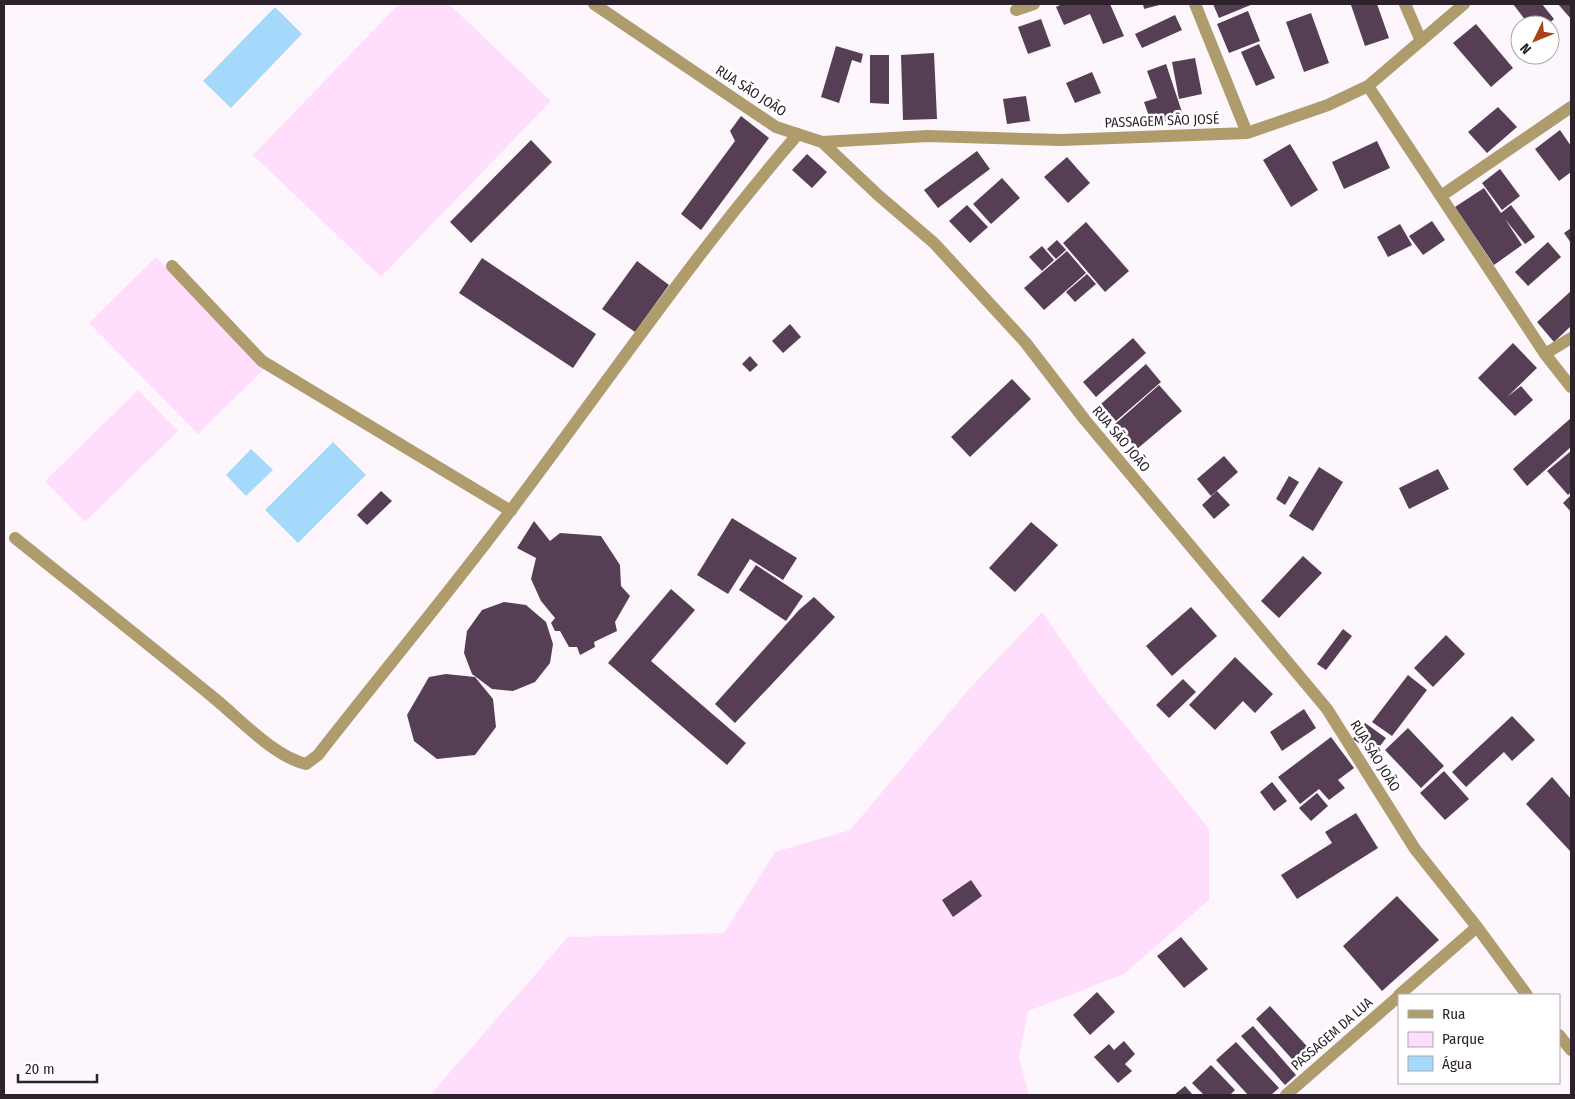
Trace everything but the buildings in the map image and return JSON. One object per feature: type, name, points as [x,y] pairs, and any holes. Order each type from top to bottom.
[{"type":"street","name":"RUA SÃO JOÃO","points":[[594,4],[776,127],[822,142],[878,195],[934,243],[1025,342],[1085,420],[1327,709],[1415,849],[1477,926],[1525,994]]},
{"type":"street","points":[[1016,10],[1034,4]]},
{"type":"street","points":[[1195,4],[1247,133]]},
{"type":"street","points":[[1405,4],[1421,41]]},
{"type":"street","name":"PASSAGEM SÃO JOSÉ","points":[[822,142],[928,136],[1061,140],[1247,133],[1328,105],[1368,86],[1464,4]]},
{"type":"street","points":[[1368,86],[1545,354],[1571,387]]},
{"type":"street","points":[[1441,196],[1571,107]]},
{"type":"street","points":[[15,538],[215,699],[276,751],[296,762],[306,764],[318,755],[510,511],[658,310],[769,167],[798,134]]},
{"type":"street","points":[[172,266],[262,361],[510,511]]},
{"type":"street","points":[[1545,354],[1571,338]]},
{"type":"street","name":"PASSAGEM DA LUA","points":[[1400,994],[1477,926]]},
{"type":"street","name":"PASSAGEM DA LUA","points":[[1286,1095],[1398,996]]},
{"type":"street","points":[[1560,1036],[1571,1050]]},
{"type":"green space","points":[[399,4],[449,4],[551,101],[381,277],[253,155]]},
{"type":"green space","points":[[156,257],[265,368],[198,434],[89,323]]},
{"type":"green space","points":[[138,390],[178,431],[85,522],[45,481]]},
{"type":"green space","points":[[1042,612],[1094,687],[1209,829],[1209,900],[1124,974],[1028,1011],[1019,1058],[1029,1095],[430,1095],[568,937],[724,933],[775,852],[850,830],[970,688]]},
{"type":"water","points":[[275,7],[302,34],[231,108],[203,81]]},
{"type":"water","points":[[333,442],[366,475],[298,543],[265,510]]},
{"type":"water","points":[[251,449],[273,470],[246,496],[226,475]]}]
